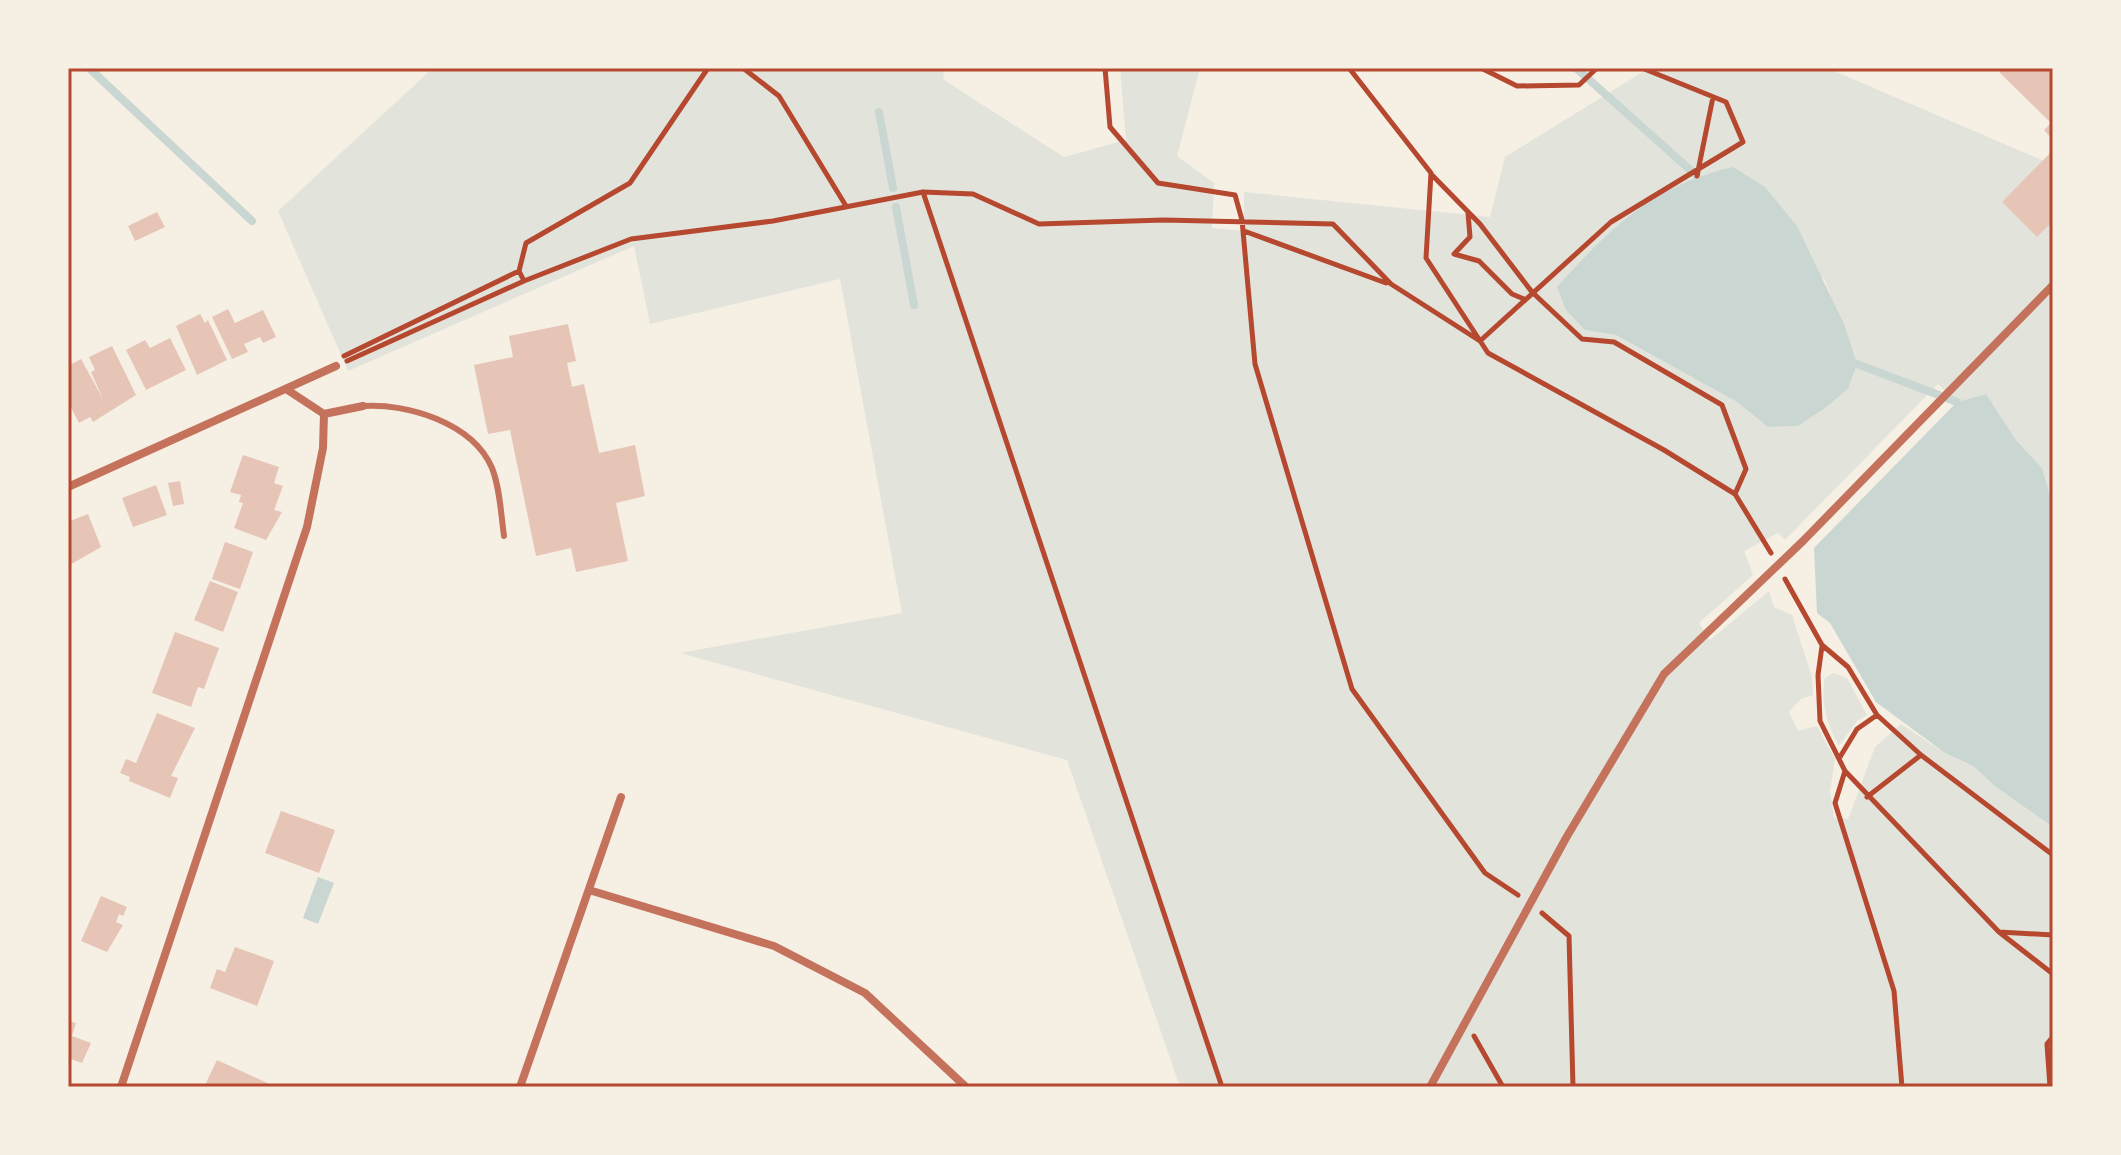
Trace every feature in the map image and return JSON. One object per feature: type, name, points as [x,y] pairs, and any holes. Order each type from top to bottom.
[{"type":"street","points":[[1430,1087],[1619,744],[1664,674],[1779,566],[2053,285]]},
{"type":"street","points":[[68,487],[336,366]]},
{"type":"street","points":[[286,389],[324,414],[363,406]]},
{"type":"street","points":[[121,1087],[307,527],[323,448],[324,414]]},
{"type":"street","points":[[520,1087],[621,797]]},
{"type":"street","points":[[589,890],[774,946],[852,986],[865,993],[966,1087]]},
{"type":"lane","points":[[363,406],[392,404],[468,436],[486,455],[494,471],[504,536]]},
{"type":"path","points":[[524,281],[519,271],[526,243],[630,183],[708,68]]},
{"type":"path","points":[[743,68],[779,96],[846,206]]},
{"type":"path","points":[[1105,68],[1110,127],[1158,183],[1235,195],[1242,220],[1255,364],[1352,689],[1485,873],[1530,903],[1569,936],[1573,1087]]},
{"type":"path","points":[[1349,68],[1431,173],[1468,212],[1532,292],[1582,339],[1614,342],[1722,405],[1746,469],[1735,494],[1664,450],[1488,353],[1426,258],[1431,173]]},
{"type":"path","points":[[1481,68],[1517,86],[1579,85],[1595,69]]},
{"type":"path","points":[[1480,341],[1611,222],[1743,142],[1726,102],[1642,68]]},
{"type":"path","points":[[1697,176],[1713,97]]},
{"type":"path","points":[[336,366],[524,281],[631,239],[773,221],[923,192],[973,194],[1039,224],[1242,220],[1333,224],[1391,284]]},
{"type":"path","points":[[923,192],[1222,1087]]},
{"type":"path","points":[[1468,212],[1470,237],[1454,254],[1479,261],[1512,294],[1525,299]]},
{"type":"path","points":[[1244,231],[1391,284],[1480,341]]},
{"type":"path","points":[[336,366],[347,352],[519,271]]},
{"type":"path","points":[[2053,855],[1921,755],[1877,715],[1848,667],[1822,645],[1818,675],[1820,721],[1845,771],[1999,932],[2053,974]]},
{"type":"path","points":[[1840,757],[1857,729],[1877,715]]},
{"type":"path","points":[[1867,797],[1921,755]]},
{"type":"path","points":[[1845,771],[1835,803],[1894,991],[1902,1087]]},
{"type":"path","points":[[1999,932],[2053,935]]},
{"type":"path","points":[[1466,1021],[1503,1087]]},
{"type":"path","points":[[2050,1087],[2047,1044],[2053,1037]]},
{"type":"shaded area","points":[[433,68],[943,68],[944,80],[1064,157],[1126,140],[1120,68],[1200,68],[1177,156],[1214,183],[1212,228],[1244,231],[1244,192],[1490,217],[1505,157],[1649,68],[1827,68],[2053,165],[2053,505],[2042,468],[2016,440],[1986,394],[1957,402],[1938,384],[1785,540],[1778,533],[1744,551],[1753,575],[1699,623],[1710,640],[1769,591],[1774,607],[1792,615],[1812,677],[1813,695],[1801,699],[1789,712],[1798,731],[1817,726],[1835,759],[1830,791],[1834,818],[1848,819],[1875,747],[1901,724],[1945,753],[1973,766],[1996,787],[2053,827],[2053,1087],[1180,1087],[1067,760],[680,653],[902,613],[840,279],[650,324],[634,246],[348,371],[278,211]],"holes":[[[1824,278],[1856,364],[1848,389],[1798,426],[1768,427],[1737,402],[1616,335],[1585,330]]]},
{"type":"shaded area","points":[[1733,167],[1765,187],[1797,226],[1844,324],[1857,364],[1848,389],[1798,426],[1768,427],[1737,402],[1616,335],[1585,330],[1566,310],[1557,287],[1615,228],[1656,197],[1679,185]]},
{"type":"shaded area","points":[[1986,394],[2016,440],[2042,468],[2053,505],[2053,827],[1996,787],[1973,766],[1945,753],[1876,702],[1830,623],[1817,613],[1814,548],[1957,402]]},
{"type":"shaded area","points":[[1833,673],[1847,678],[1867,715],[1857,721],[1839,746],[1824,705],[1825,678]]},
{"type":"shaded area","points":[[318,877],[334,883],[318,924],[303,918]]},
{"type":"building","points":[[2001,68],[2053,68],[2053,140],[2044,130],[2051,123],[2000,73]]},
{"type":"building","points":[[2053,150],[2053,221],[2037,237],[2002,202]]},
{"type":"building","points":[[157,212],[165,227],[135,241],[128,226]]},
{"type":"building","points":[[228,309],[235,323],[263,310],[276,337],[263,343],[260,337],[244,344],[248,352],[232,359],[212,317]]},
{"type":"building","points":[[200,314],[205,323],[208,320],[227,360],[197,375],[176,326]]},
{"type":"building","points":[[568,324],[576,361],[567,363],[572,387],[584,384],[599,453],[635,445],[645,496],[616,503],[628,561],[576,572],[571,548],[536,556],[510,430],[488,434],[474,365],[513,357],[509,336]]},
{"type":"building","points":[[170,338],[186,370],[146,390],[126,350],[145,340],[150,348]]},
{"type":"building","points":[[112,346],[136,395],[93,422],[90,417],[79,423],[68,402],[68,366],[81,359],[103,399],[91,372],[95,370],[89,357]]},
{"type":"building","points":[[243,455],[279,467],[274,483],[283,486],[274,510],[282,512],[266,540],[234,528],[243,503],[239,502],[241,495],[230,492]]},
{"type":"building","points":[[180,481],[184,504],[173,506],[168,483]]},
{"type":"building","points":[[156,485],[167,515],[133,527],[122,498]]},
{"type":"building","points":[[88,514],[101,547],[68,566],[68,516],[70,521]]},
{"type":"building","points":[[225,542],[253,552],[240,589],[212,579]]},
{"type":"building","points":[[210,581],[238,592],[223,632],[194,620]]},
{"type":"building","points":[[175,632],[219,648],[204,689],[198,687],[191,707],[152,693]]},
{"type":"building","points":[[157,713],[195,728],[171,776],[178,778],[170,798],[129,781],[130,777],[120,773],[126,759],[136,763]]},
{"type":"building","points":[[281,811],[335,830],[319,873],[265,853]]},
{"type":"building","points":[[101,896],[127,907],[123,916],[119,914],[116,922],[123,925],[107,952],[81,941]]},
{"type":"building","points":[[235,947],[274,961],[257,1006],[210,988],[217,969],[225,972]]},
{"type":"building","points":[[68,1021],[76,1023],[72,1036],[91,1043],[82,1063],[68,1058]]},
{"type":"building","points":[[217,1060],[276,1087],[204,1087]]},
{"type":"waterway","points":[[89,68],[252,221]]},
{"type":"waterway","points":[[1576,68],[1697,176]]},
{"type":"waterway","points":[[879,112],[893,188]]},
{"type":"waterway","points":[[896,207],[914,305]]},
{"type":"waterway","points":[[1857,364],[1957,402]]}]
